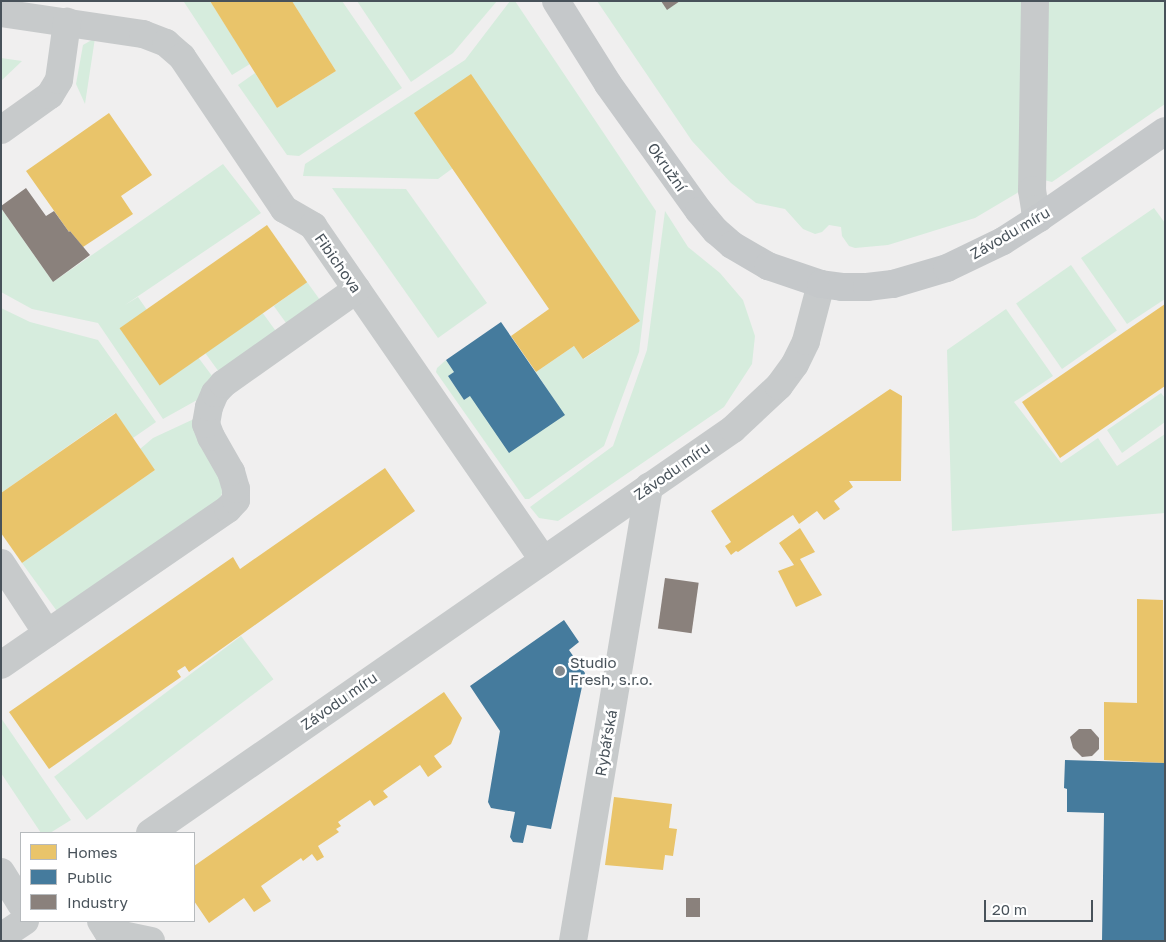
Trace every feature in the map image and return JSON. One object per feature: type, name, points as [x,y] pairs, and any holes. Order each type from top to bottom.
[{"type":"main road","name":"Okružní","points":[[556,1],[608,84],[699,211],[716,231],[732,245],[768,266],[821,284]]},
{"type":"main road","name":"Závodu míru","points":[[821,284],[842,287],[867,287],[917,277],[947,268],[977,254],[1039,218],[1165,131]]},
{"type":"street","points":[[1035,1],[1032,190],[1039,218]]},
{"type":"street","name":"Fibichova","points":[[1,13],[143,34],[166,43],[182,57],[284,209],[313,226],[543,560]]},
{"type":"street","points":[[1,130],[50,95],[59,80],[67,22]]},
{"type":"street","name":"Závodu míru","points":[[151,832],[733,429],[779,386],[795,364],[806,341],[821,284]]},
{"type":"street","points":[[1,665],[228,509],[236,500],[236,489],[230,472],[206,424],[209,407],[215,393],[223,384],[357,289]]},
{"type":"street","name":"Rybářská","points":[[572,941],[649,486]]},
{"type":"street","points":[[1,563],[48,633]]},
{"type":"street","points":[[1,872],[20,902]]},
{"type":"street","points":[[1,937],[24,922]]},
{"type":"street","points":[[101,922],[108,932],[151,941]]},
{"type":"green space","points":[[210,1],[250,64],[232,75],[184,2]]},
{"type":"green space","points":[[292,1],[342,1],[402,88],[299,156],[287,155],[238,85],[255,73],[277,108],[336,71]]},
{"type":"green space","points":[[357,1],[497,1],[453,53],[411,82]]},
{"type":"green space","points":[[510,1],[515,1],[656,211],[639,352],[604,446],[529,499],[525,499],[436,372],[437,368],[446,360],[454,372],[448,376],[464,400],[470,396],[564,415],[536,372],[574,346],[584,359],[640,321],[453,168],[438,179],[303,176],[305,164],[465,60]]},
{"type":"green space","points":[[597,1],[1027,1],[1022,190],[975,218],[888,245],[855,248],[849,246],[842,236],[841,227],[829,225],[822,232],[815,234],[803,229],[785,209],[756,203],[731,183],[692,141]]},
{"type":"green space","points":[[1046,1],[1165,1],[1165,104],[1052,182],[1044,180]]},
{"type":"green space","points":[[95,38],[85,104],[76,84],[83,45]]},
{"type":"green space","points":[[1,58],[22,61],[1,81]]},
{"type":"green space","points":[[223,164],[261,213],[125,305],[138,297],[147,310],[198,357],[215,380],[206,395],[163,419],[98,323],[32,309],[1,292],[1,208],[53,282]]},
{"type":"green space","points":[[332,188],[406,189],[487,303],[438,338]]},
{"type":"green space","points":[[1154,208],[1165,223],[1165,299],[1127,324],[1081,258]]},
{"type":"green space","points":[[665,211],[688,247],[720,273],[743,300],[755,336],[752,364],[724,407],[558,521],[539,518],[530,507],[613,446],[647,350]]},
{"type":"green space","points":[[1071,265],[1117,331],[1062,369],[1016,303]]},
{"type":"green space","points":[[307,282],[321,301],[288,326],[274,306]]},
{"type":"green space","points":[[1,308],[30,322],[98,340],[156,422],[133,438],[115,413],[1,493]]},
{"type":"green space","points":[[1006,309],[1053,376],[1014,402],[1061,463],[1098,438],[1117,466],[1165,434],[1165,513],[952,531],[947,350]]},
{"type":"green space","points":[[262,312],[277,333],[221,374],[205,353]]},
{"type":"green space","points":[[1161,393],[1165,398],[1165,422],[1122,453],[1107,430]]},
{"type":"green space","points":[[196,418],[221,480],[222,493],[218,504],[59,614],[22,563],[155,470],[140,449],[153,438]]},
{"type":"green space","points":[[241,636],[273,679],[87,820],[54,777]]},
{"type":"green space","points":[[1,718],[71,820],[52,832],[40,832],[1,773]]},
{"type":"building: Homes","points":[[210,1],[292,1],[336,71],[277,108]]},
{"type":"building: Homes","points":[[471,74],[640,321],[583,359],[574,346],[536,372],[511,336],[549,309],[414,113]]},
{"type":"building: Homes","points":[[109,113],[152,175],[121,196],[133,214],[83,247],[69,232],[26,171]]},
{"type":"building: Homes","points":[[267,225],[307,282],[160,386],[120,328]]},
{"type":"building: Homes","points":[[1165,304],[1165,386],[1060,458],[1022,402]]},
{"type":"building: Homes","points":[[890,389],[902,396],[901,481],[849,481],[853,487],[834,501],[840,509],[824,520],[817,511],[799,524],[793,515],[731,555],[725,546],[731,542],[711,511]]},
{"type":"building: Homes","points":[[116,413],[155,470],[22,563],[1,533],[1,493]]},
{"type":"building: Homes","points":[[385,468],[415,511],[189,672],[185,666],[177,671],[181,677],[49,769],[9,712],[233,557],[240,569]]},
{"type":"building: Homes","points":[[800,528],[815,552],[800,559],[822,595],[796,607],[778,571],[794,565],[779,543]]},
{"type":"building: Homes","points":[[1137,599],[1163,600],[1164,763],[1104,760],[1104,702],[1137,703]]},
{"type":"building: Homes","points":[[444,692],[462,718],[451,744],[434,756],[442,767],[428,777],[420,765],[383,791],[388,797],[374,806],[370,800],[338,822],[341,826],[336,829],[339,832],[318,846],[324,857],[317,861],[312,854],[303,861],[301,858],[261,886],[271,901],[254,912],[244,898],[209,923],[195,902],[195,865]]},
{"type":"building: Homes","points":[[614,797],[672,804],[669,828],[677,829],[673,856],[665,855],[663,870],[605,865]]},
{"type":"building: Public","points":[[501,322],[565,415],[509,453],[470,396],[464,400],[448,376],[454,372],[446,360]]},
{"type":"building: Public","points":[[564,620],[579,642],[569,650],[585,673],[551,829],[527,825],[523,843],[513,842],[510,837],[515,812],[491,808],[488,802],[500,731],[470,686]]},
{"type":"building: Public","points":[[1065,760],[1165,763],[1165,941],[1102,941],[1104,813],[1067,812],[1067,789],[1064,788]]},
{"type":"building: Industry","points":[[661,1],[680,1],[667,10]]},
{"type":"building: Industry","points":[[26,188],[46,216],[54,211],[69,232],[90,255],[53,282],[1,208],[1,206]]},
{"type":"building: Industry","points":[[665,578],[699,583],[692,633],[658,629]]},
{"type":"building: Industry","points":[[1079,729],[1091,729],[1099,738],[1099,749],[1092,756],[1082,757],[1073,748],[1070,737]]},
{"type":"building: Industry","points":[[686,898],[700,898],[700,917],[686,917]]},
{"type":"place","name":"Studio Fresh, s.r.o.","points":[[560,671]]}]
